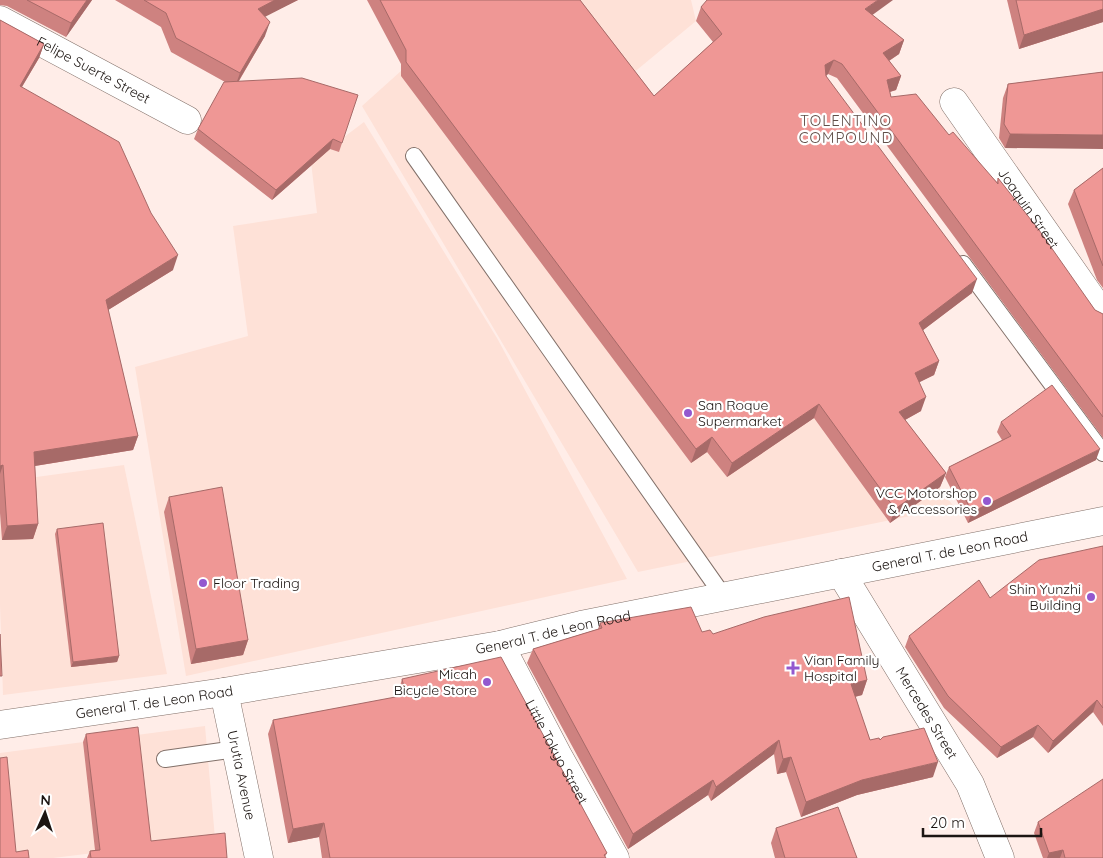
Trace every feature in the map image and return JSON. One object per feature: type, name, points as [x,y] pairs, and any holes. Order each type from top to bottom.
[{"type":"street","name":"Felipe Suerte Street","points":[[0,20],[188,120]]},
{"type":"street","name":"Joaquin Street","points":[[954,102],[1103,315]]},
{"type":"street","name":"General T. de Leon Road","points":[[0,725],[224,692],[500,645],[581,625],[1103,521]]},
{"type":"street","name":"Mercedes Street","points":[[841,573],[970,784],[1000,858]]},
{"type":"street","name":"Little Tokyo Street","points":[[500,645],[557,754],[615,858]]},
{"type":"street","name":"Urutia Avenue","points":[[224,692],[259,858]]},
{"type":"lane","points":[[414,156],[724,597]]},
{"type":"lane","points":[[954,252],[1103,453]]},
{"type":"lane","points":[[166,759],[236,749]]},
{"type":"shaded area","points":[[480,0],[691,0],[696,21],[632,74],[954,507],[638,572],[362,106]]},
{"type":"shaded area","points":[[364,122],[497,338],[627,579],[186,676],[135,367],[248,336],[233,226],[317,213],[311,162]]},
{"type":"shaded area","points":[[124,465],[167,674],[3,695],[0,605],[0,482]]},
{"type":"shaded area","points":[[205,726],[215,838],[53,858],[0,858],[0,753]]},
{"type":"building","points":[[27,0],[87,0],[71,23]]},
{"type":"building","points":[[144,0],[275,0],[258,9],[270,22],[240,73],[176,38],[166,13]]},
{"type":"building","points":[[380,0],[580,0],[654,96],[722,34],[701,7],[707,0],[878,0],[865,9],[904,40],[883,53],[901,76],[887,80],[891,97],[916,94],[949,135],[953,132],[998,184],[998,178],[1039,230],[1095,310],[1103,314],[1103,417],[842,64],[834,60],[825,65],[826,76],[977,279],[919,323],[939,361],[915,373],[926,397],[899,412],[946,473],[895,509],[819,404],[732,463],[712,437],[696,449],[406,62],[406,50]]},
{"type":"building","points":[[1016,0],[1103,0],[1103,9],[1024,35]]},
{"type":"building","points":[[0,20],[44,44],[20,86],[119,142],[151,213],[178,255],[106,300],[138,436],[34,452],[38,524],[7,526],[3,465],[0,466]]},
{"type":"building","points":[[1103,72],[1103,135],[1010,134],[1004,124],[1008,84]]},
{"type":"building","points":[[302,78],[358,95],[342,143],[333,139],[276,190],[198,129],[224,82]]},
{"type":"building","points":[[1103,168],[1103,266],[1074,190]]},
{"type":"building","points":[[1052,385],[1100,449],[972,512],[949,467],[1011,436],[1001,422]]},
{"type":"building","name":"Floor Trading","points":[[222,487],[248,640],[196,649],[169,497]]},
{"type":"building","points":[[103,523],[119,656],[73,662],[57,529]]},
{"type":"building","points":[[1103,546],[1103,708],[1097,700],[1053,741],[1038,725],[1001,747],[948,696],[909,636],[979,580],[990,598],[1039,560]]},
{"type":"building","points":[[849,597],[867,680],[851,684],[870,740],[879,738],[880,740],[883,737],[924,728],[938,762],[862,780],[806,802],[791,757],[783,759],[779,740],[716,787],[713,780],[633,834],[533,649],[602,628],[600,623],[691,607],[702,632],[710,630],[713,634],[764,617]]},
{"type":"building","points":[[0,634],[2,676],[0,676]]},
{"type":"building","points":[[501,657],[607,853],[604,855],[606,858],[330,858],[324,823],[293,829],[273,720],[406,695],[402,679]]},
{"type":"building","points":[[138,727],[151,841],[225,833],[227,858],[91,858],[90,851],[100,850],[86,734]]},
{"type":"building","points":[[7,757],[16,852],[28,850],[29,858],[0,858],[0,758]]},
{"type":"building","points":[[1103,779],[1103,858],[1065,858],[1063,850],[1049,853],[1038,822]]},
{"type":"building","points":[[838,807],[857,858],[785,858],[776,828]]},
{"type":"place","name":"San Roque Supermarket","points":[[688,413]]},
{"type":"place","name":"VCC Motorshop & Accessories","points":[[987,501]]},
{"type":"place","name":"Floor Trading","points":[[203,583]]},
{"type":"place","name":"Shin Yunzhi Building","points":[[1091,597]]},
{"type":"place","name":"Vian Family Hospital","points":[[793,668]]},
{"type":"place","name":"Micah Bicycle Store","points":[[487,682]]},
{"type":"district","name":"TOLENTINO COMPOUND","points":[[846,130]]}]
